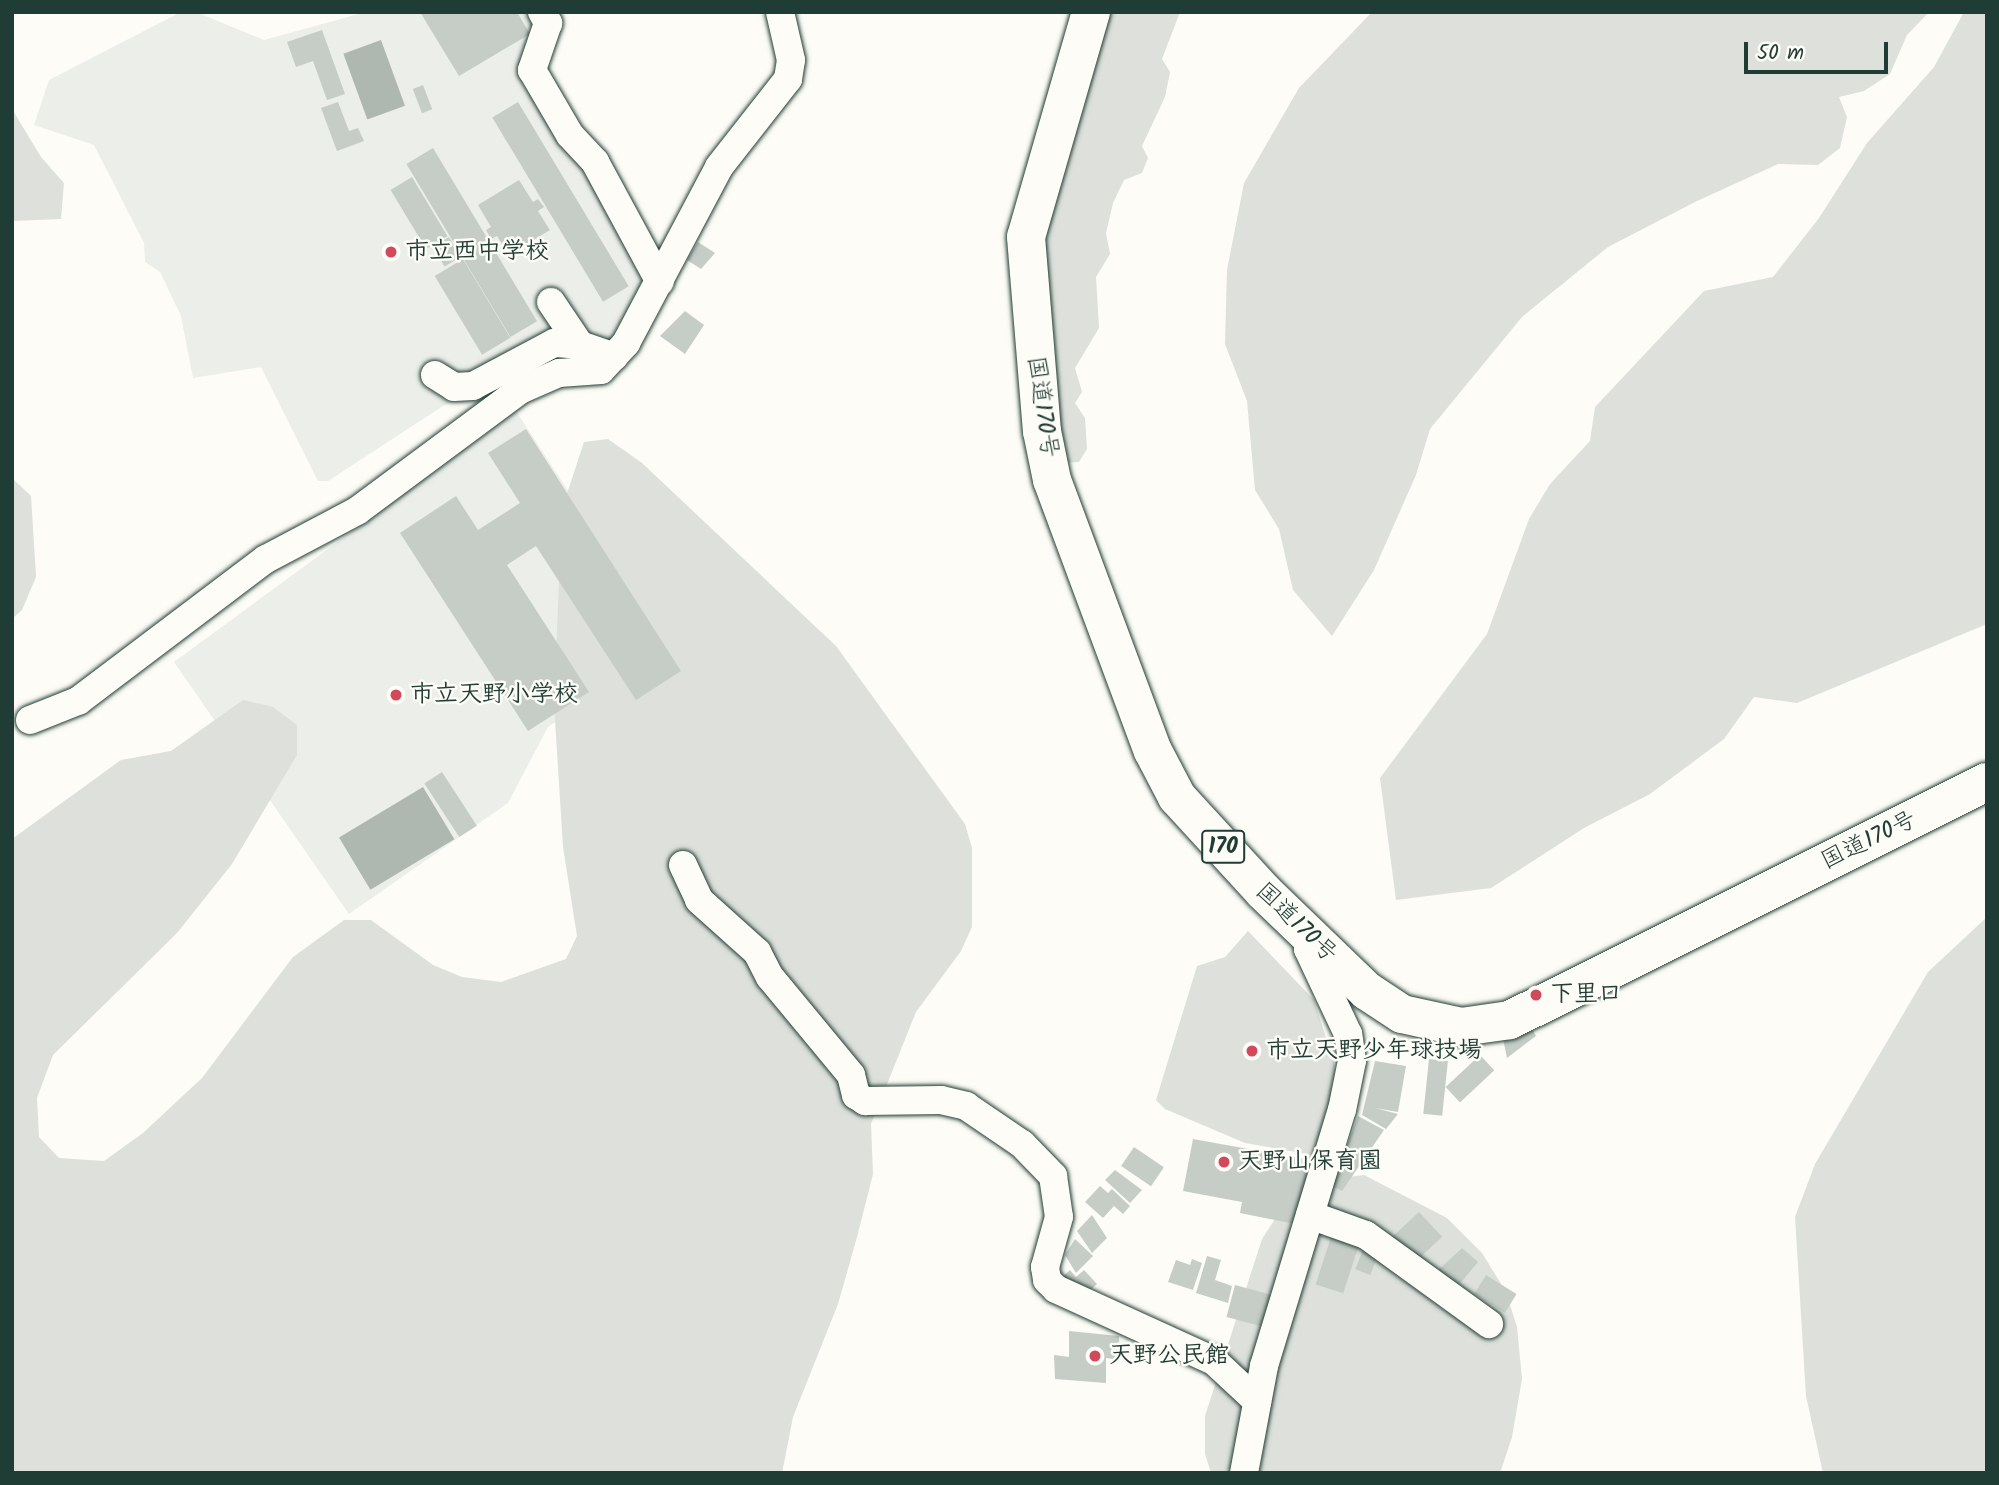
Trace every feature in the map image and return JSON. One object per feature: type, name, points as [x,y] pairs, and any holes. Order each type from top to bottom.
[{"type":"highway","name":"国道170号","points":[[1091,12],[1026,237],[1042,431],[1052,480],[1153,751],[1177,797],[1311,937],[1367,991],[1402,1014],[1461,1027],[1510,1020],[1987,782]]},
{"type":"street","points":[[542,12],[548,23],[532,70],[570,135],[595,162],[660,282]]},
{"type":"street","points":[[30,720],[78,701],[266,559],[357,512],[520,390],[558,373],[601,370],[614,357],[660,282],[719,167],[788,79],[791,60],[780,12]]},
{"type":"street","points":[[551,302],[580,345]]},
{"type":"street","points":[[435,374],[454,387],[473,386],[554,343],[580,345],[614,357]]},
{"type":"street","points":[[683,865],[699,900],[757,952],[770,977],[851,1075],[856,1095],[864,1101],[941,1100],[966,1106],[1023,1144],[1052,1176],[1059,1217],[1045,1267],[1047,1280],[1056,1289],[1214,1361],[1257,1401]]},
{"type":"street","points":[[1244,1473],[1264,1366],[1310,1215],[1352,1061],[1348,1034],[1308,949],[1311,937]]},
{"type":"street","points":[[1310,1215],[1366,1235],[1489,1324]]},
{"type":"shaded area","name":"市立西中学校","points":[[181,12],[196,12],[264,40],[366,12],[534,12],[539,24],[521,72],[649,273],[620,335],[589,356],[561,353],[443,406],[328,481],[318,481],[261,367],[193,378],[181,316],[160,272],[145,262],[144,243],[94,145],[34,125],[49,80]]},
{"type":"shaded area","points":[[1103,12],[1180,12],[1162,59],[1170,72],[1165,97],[1142,146],[1148,158],[1142,173],[1124,180],[1113,203],[1106,233],[1110,254],[1096,277],[1099,328],[1075,368],[1082,392],[1075,403],[1085,418],[1087,449],[1079,462],[1062,463],[1038,246]]},
{"type":"shaded area","points":[[1372,12],[1929,12],[1907,35],[1890,74],[1864,91],[1839,97],[1847,117],[1840,148],[1818,165],[1778,164],[1695,202],[1608,247],[1522,317],[1430,429],[1416,475],[1374,570],[1332,636],[1293,590],[1279,529],[1255,490],[1247,401],[1225,344],[1227,270],[1244,183],[1299,88]]},
{"type":"shaded area","points":[[1964,12],[1987,12],[1987,624],[1797,703],[1754,697],[1724,739],[1650,794],[1584,828],[1491,888],[1396,900],[1380,778],[1487,634],[1529,519],[1550,484],[1590,441],[1595,407],[1704,291],[1773,277],[1819,218],[1867,143],[1934,67]]},
{"type":"shaded area","points":[[381,40],[405,106],[367,119],[343,54]]},
{"type":"shaded area","points":[[12,109],[41,157],[64,183],[61,219],[12,221]]},
{"type":"shaded area","name":"市立天野小学校","points":[[516,411],[668,644],[548,727],[508,803],[349,914],[174,662]]},
{"type":"shaded area","points":[[608,439],[642,463],[836,646],[965,824],[972,848],[972,927],[961,951],[916,1012],[871,1124],[873,1174],[857,1237],[838,1304],[793,1417],[782,1473],[12,1473],[12,839],[121,760],[171,751],[243,700],[273,707],[297,725],[297,755],[232,864],[177,933],[53,1055],[37,1098],[39,1137],[59,1158],[104,1161],[143,1133],[202,1078],[293,957],[344,920],[371,920],[433,965],[462,977],[501,982],[566,959],[577,936],[563,847],[554,704],[562,509],[584,442]]},
{"type":"shaded area","points":[[12,478],[31,496],[36,577],[22,610],[12,619]]},
{"type":"shaded area","points":[[423,787],[454,839],[370,890],[339,837]]},
{"type":"shaded area","points":[[1987,917],[1987,1473],[1823,1473],[1806,1396],[1795,1217],[1815,1164],[1928,972]]},
{"type":"shaded area","name":"市立天野少年球技場","points":[[1248,931],[1314,1000],[1334,1063],[1338,1098],[1318,1156],[1245,1143],[1165,1109],[1156,1100],[1197,966],[1225,957]]},
{"type":"shaded area","points":[[1364,1175],[1447,1218],[1482,1253],[1506,1292],[1517,1327],[1522,1379],[1512,1437],[1500,1473],[1211,1473],[1205,1454],[1205,1416],[1262,1239],[1289,1198],[1340,1178]]},
{"type":"building","points":[[420,12],[517,12],[530,34],[459,76]]},
{"type":"building","points":[[322,30],[345,94],[327,100],[313,61],[296,67],[287,42]]},
{"type":"building","points":[[423,85],[432,109],[422,113],[413,89]]},
{"type":"building","points":[[338,102],[349,131],[358,128],[364,141],[337,151],[321,108]]},
{"type":"building","points":[[518,102],[629,286],[603,302],[492,117]]},
{"type":"building","points":[[433,148],[537,321],[510,337],[406,164]]},
{"type":"building","points":[[412,177],[448,236],[426,249],[391,190]]},
{"type":"building","points":[[519,180],[533,202],[538,199],[544,207],[538,211],[550,230],[509,255],[497,236],[491,239],[486,230],[491,227],[478,205]]},
{"type":"building","points":[[449,237],[461,257],[445,267],[433,247]]},
{"type":"building","points":[[698,242],[715,253],[701,269],[687,260]]},
{"type":"building","points":[[463,259],[510,338],[482,355],[435,276]]},
{"type":"building","points":[[685,311],[704,325],[685,354],[660,336]]},
{"type":"building","points":[[526,429],[681,671],[636,700],[536,546],[507,565],[589,692],[528,731],[400,533],[456,496],[478,530],[520,503],[488,453]]},
{"type":"building","points":[[442,772],[477,826],[459,837],[424,783]]},
{"type":"building","points":[[1528,1021],[1536,1036],[1507,1058],[1502,1034]]},
{"type":"building","points":[[1480,1055],[1494,1070],[1460,1102],[1446,1087]]},
{"type":"building","points":[[1429,1059],[1448,1061],[1442,1116],[1423,1114]]},
{"type":"building","points":[[1375,1061],[1406,1066],[1398,1112],[1375,1108],[1398,1114],[1386,1129],[1362,1115]]},
{"type":"building","points":[[1358,1116],[1384,1130],[1342,1191],[1332,1186]]},
{"type":"building","points":[[1193,1139],[1316,1161],[1305,1226],[1240,1213],[1242,1202],[1183,1191]]},
{"type":"building","points":[[1134,1147],[1164,1167],[1151,1186],[1121,1166]]},
{"type":"building","points":[[1115,1170],[1142,1190],[1130,1203],[1105,1180]]},
{"type":"building","points":[[1100,1186],[1108,1193],[1112,1189],[1130,1206],[1123,1214],[1114,1206],[1103,1218],[1085,1202]]},
{"type":"building","points":[[1419,1212],[1442,1237],[1415,1262],[1392,1237]]},
{"type":"building","points":[[1092,1215],[1107,1238],[1092,1253],[1077,1231]]},
{"type":"building","points":[[1332,1234],[1360,1243],[1343,1293],[1316,1284]]},
{"type":"building","points":[[1075,1239],[1093,1256],[1076,1273],[1065,1255]]},
{"type":"building","points":[[1365,1245],[1380,1251],[1370,1275],[1355,1269]]},
{"type":"building","points":[[1462,1248],[1478,1262],[1453,1292],[1433,1275]]},
{"type":"building","points":[[1207,1256],[1221,1260],[1215,1280],[1232,1286],[1228,1303],[1196,1293]]},
{"type":"building","points":[[1192,1259],[1202,1263],[1193,1290],[1168,1282],[1176,1260],[1190,1265]]},
{"type":"building","points":[[1070,1270],[1076,1277],[1084,1270],[1097,1284],[1079,1300],[1060,1279]]},
{"type":"building","points":[[1486,1275],[1517,1294],[1505,1313],[1474,1294]]},
{"type":"building","points":[[1235,1285],[1277,1296],[1268,1328],[1226,1317]]},
{"type":"building","name":"天野公民館","points":[[1069,1331],[1119,1336],[1120,1360],[1106,1358],[1106,1383],[1055,1379],[1054,1355],[1069,1357]]},
{"type":"place","name":"市立西中学校","points":[[391,252]]},
{"type":"place","name":"市立天野小学校","points":[[396,695]]},
{"type":"place","name":"下里口","points":[[1536,995]]},
{"type":"place","name":"市立天野少年球技場","points":[[1252,1051]]},
{"type":"place","name":"天野山保育園","points":[[1224,1162]]},
{"type":"place","name":"天野公民館","points":[[1095,1356]]}]
